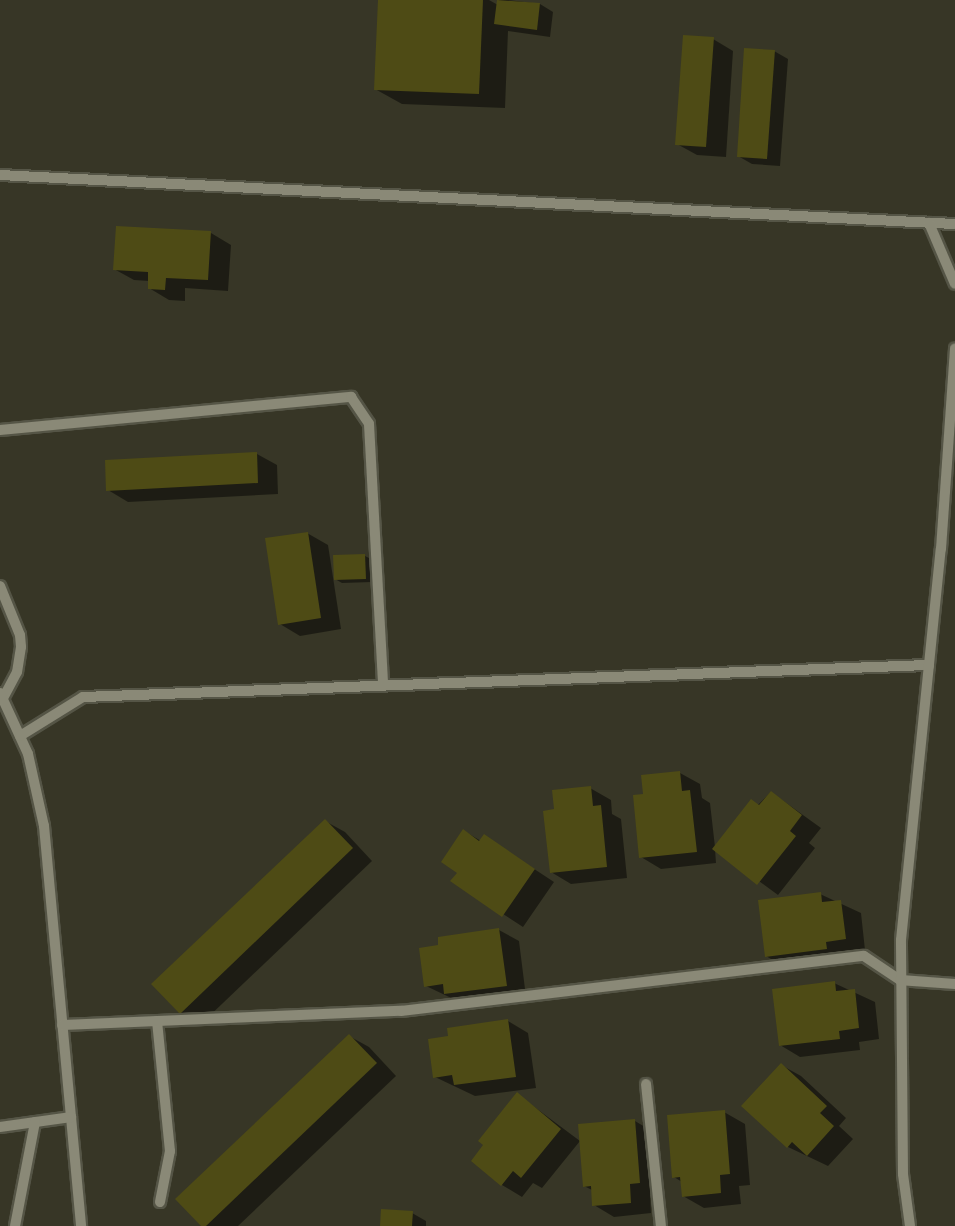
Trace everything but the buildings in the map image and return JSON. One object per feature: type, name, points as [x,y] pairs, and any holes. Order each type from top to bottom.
[{"type":"lane","points":[[0,175],[955,224]]},
{"type":"lane","points":[[928,223],[955,284]]},
{"type":"lane","points":[[910,1226],[903,1174],[900,980],[951,454],[955,348]]},
{"type":"lane","points":[[0,430],[351,397],[369,424],[383,685]]},
{"type":"lane","points":[[0,586],[20,634],[21,647],[17,672],[2,695],[20,736],[44,826],[81,1226]]},
{"type":"lane","points":[[20,736],[83,697],[929,664]]},
{"type":"lane","points":[[62,1025],[401,1011],[864,956],[900,980],[955,984]]},
{"type":"lane","points":[[157,1021],[170,1151],[160,1202]]},
{"type":"lane","points":[[646,1084],[661,1226]]},
{"type":"lane","points":[[0,1127],[71,1117]]},
{"type":"lane","points":[[15,1226],[35,1122]]}]
